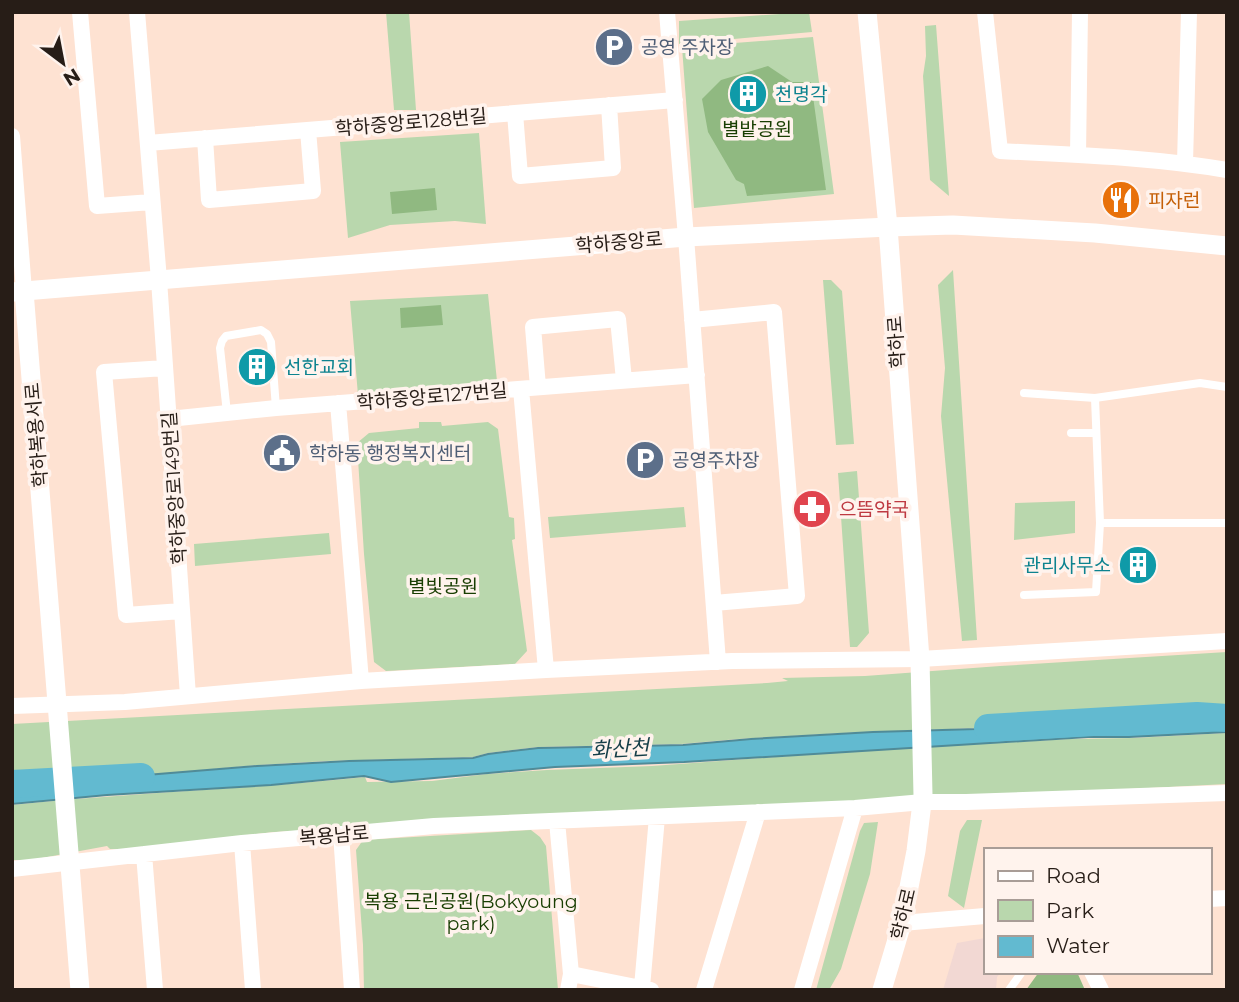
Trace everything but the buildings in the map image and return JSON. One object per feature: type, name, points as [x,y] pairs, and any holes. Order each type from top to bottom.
[{"type":"street","points":[[80,12],[97,206],[152,202]]},
{"type":"street","name":"학하중앙로149번길","points":[[137,12],[188,696]]},
{"type":"street","points":[[667,12],[718,662]]},
{"type":"street","name":"학하로","points":[[867,12],[888,227],[921,665],[923,799],[902,923],[882,990]]},
{"type":"street","points":[[985,12],[1000,151],[1185,163],[1227,170]]},
{"type":"street","points":[[1078,155],[1080,12]]},
{"type":"street","points":[[1185,163],[1189,12]]},
{"type":"street","name":"학하중앙로128번길","points":[[148,143],[675,100]]},
{"type":"street","points":[[515,113],[520,176],[613,168],[609,105]]},
{"type":"street","points":[[205,138],[209,200],[313,191],[308,130]]},
{"type":"street","name":"학하복용서로","points":[[12,136],[18,292],[70,856]]},
{"type":"street","name":"학하중앙로","points":[[18,292],[686,237],[888,227],[953,225],[1095,233],[1227,246]]},
{"type":"street","points":[[692,320],[774,312],[797,596],[714,603]]},
{"type":"street","points":[[538,387],[533,327],[618,319],[624,380]]},
{"type":"street","points":[[165,368],[104,372],[126,615],[183,611]]},
{"type":"street","name":"학하중앙로127번길","points":[[169,419],[227,412],[697,375]]},
{"type":"street","points":[[521,388],[546,670]]},
{"type":"street","points":[[338,403],[361,681]]},
{"type":"street","points":[[12,706],[125,702],[361,681],[718,662],[921,665],[1227,641]]},
{"type":"street","name":"복용남로","points":[[12,869],[70,856],[144,854],[434,826],[855,808],[923,799],[966,802],[1227,793]]},
{"type":"street","points":[[802,990],[855,808]]},
{"type":"street","points":[[704,990],[758,812]]},
{"type":"street","points":[[556,821],[569,982],[647,988],[657,817]]},
{"type":"street","points":[[341,834],[352,990]]},
{"type":"street","points":[[242,843],[254,990]]},
{"type":"street","points":[[144,854],[155,990]]},
{"type":"street","points":[[70,856],[80,990]]},
{"type":"street","points":[[902,923],[984,916]]},
{"type":"street","points":[[1094,974],[1101,990]]},
{"type":"lane","points":[[227,412],[220,348],[222,341],[226,336],[261,330],[271,342],[276,408]]},
{"type":"lane","points":[[1024,393],[1096,398],[1200,383],[1227,387]]},
{"type":"lane","points":[[1024,595],[1096,592],[1100,523],[1096,398]]},
{"type":"lane","points":[[1071,433],[1096,433]]},
{"type":"lane","points":[[1100,523],[1227,523]]},
{"type":"lane","points":[[1009,990],[1021,974]]},
{"type":"shaded area","points":[[984,938],[984,974],[999,974],[996,990],[943,990],[957,943]]},
{"type":"green space","points":[[386,12],[409,12],[416,110],[394,110]]},
{"type":"green space","points":[[809,12],[812,32],[679,44],[679,21]]},
{"type":"green space","points":[[936,25],[949,196],[930,180],[923,76],[926,56],[925,26]]},
{"type":"green space","name":"별밭공원","points":[[813,37],[834,194],[694,208],[682,47]]},
{"type":"green space","points":[[768,66],[792,82],[811,82],[826,190],[747,196],[744,184],[736,180],[708,132],[702,99],[721,80]]},
{"type":"green space","points":[[479,133],[486,224],[455,221],[390,225],[348,238],[340,142]]},
{"type":"green space","points":[[435,188],[437,210],[392,214],[390,192]]},
{"type":"green space","points":[[953,270],[977,640],[962,641],[941,416],[945,368],[938,285]]},
{"type":"green space","points":[[823,280],[831,280],[842,291],[854,444],[836,445]]},
{"type":"green space","points":[[488,294],[496,391],[358,395],[350,301]]},
{"type":"green space","points":[[441,305],[443,325],[401,328],[400,308]]},
{"type":"green space","name":"별빛공원","points":[[419,422],[441,422],[442,426],[488,422],[498,429],[509,517],[514,518],[515,539],[512,540],[527,651],[515,664],[386,671],[374,662],[357,443],[369,433],[419,428]]},
{"type":"green space","points":[[857,471],[869,633],[857,647],[850,647],[838,473]]},
{"type":"green space","points":[[1075,501],[1075,533],[1014,540],[1015,503]]},
{"type":"green space","points":[[684,507],[686,527],[550,538],[548,517]]},
{"type":"green space","points":[[329,533],[331,554],[195,566],[194,544]]},
{"type":"green space","points":[[1227,652],[1227,711],[1121,721],[1094,720],[843,733],[681,744],[538,747],[473,757],[259,765],[12,786],[12,724],[767,683],[788,681],[782,678],[865,676]]},
{"type":"green space","points":[[1227,733],[1227,784],[274,832],[129,849],[110,849],[107,846],[31,860],[12,860],[12,805],[365,777],[367,782],[432,781],[487,774],[652,766],[870,750]]},
{"type":"green space","points":[[967,820],[982,820],[964,908],[948,896],[960,831]]},
{"type":"green space","points":[[878,822],[870,874],[841,969],[829,990],[816,990],[860,831],[864,823]]},
{"type":"green space","name":"복용 근린공원(Bokyoung park)","points":[[531,830],[546,846],[558,990],[364,990],[356,850],[363,840]]},
{"type":"green space","points":[[1038,974],[1078,974],[1085,990],[1026,990]]},
{"type":"water","points":[[1227,712],[1227,732],[1088,737],[684,762],[555,767],[391,782],[364,776],[12,804],[12,786],[257,766],[473,758],[538,748],[683,745],[873,732],[1121,722]]},
{"type":"waterway","name":"화산천","points":[[988,728],[1197,716],[1227,718]]},
{"type":"waterway","name":"화산천","points":[[12,784],[141,777]]},
{"type":"place","name":"공영 주차장","points":[[614,47]]},
{"type":"place","name":"천명각","points":[[748,94]]},
{"type":"place","name":"피자런","points":[[1121,200]]},
{"type":"place","name":"선한교회","points":[[257,367]]},
{"type":"place","name":"학하동 행정복지센터","points":[[282,453]]},
{"type":"place","name":"공영주차장","points":[[645,460]]},
{"type":"place","name":"으뜸약국","points":[[812,509]]},
{"type":"place","name":"관리사무소","points":[[1138,565]]}]
